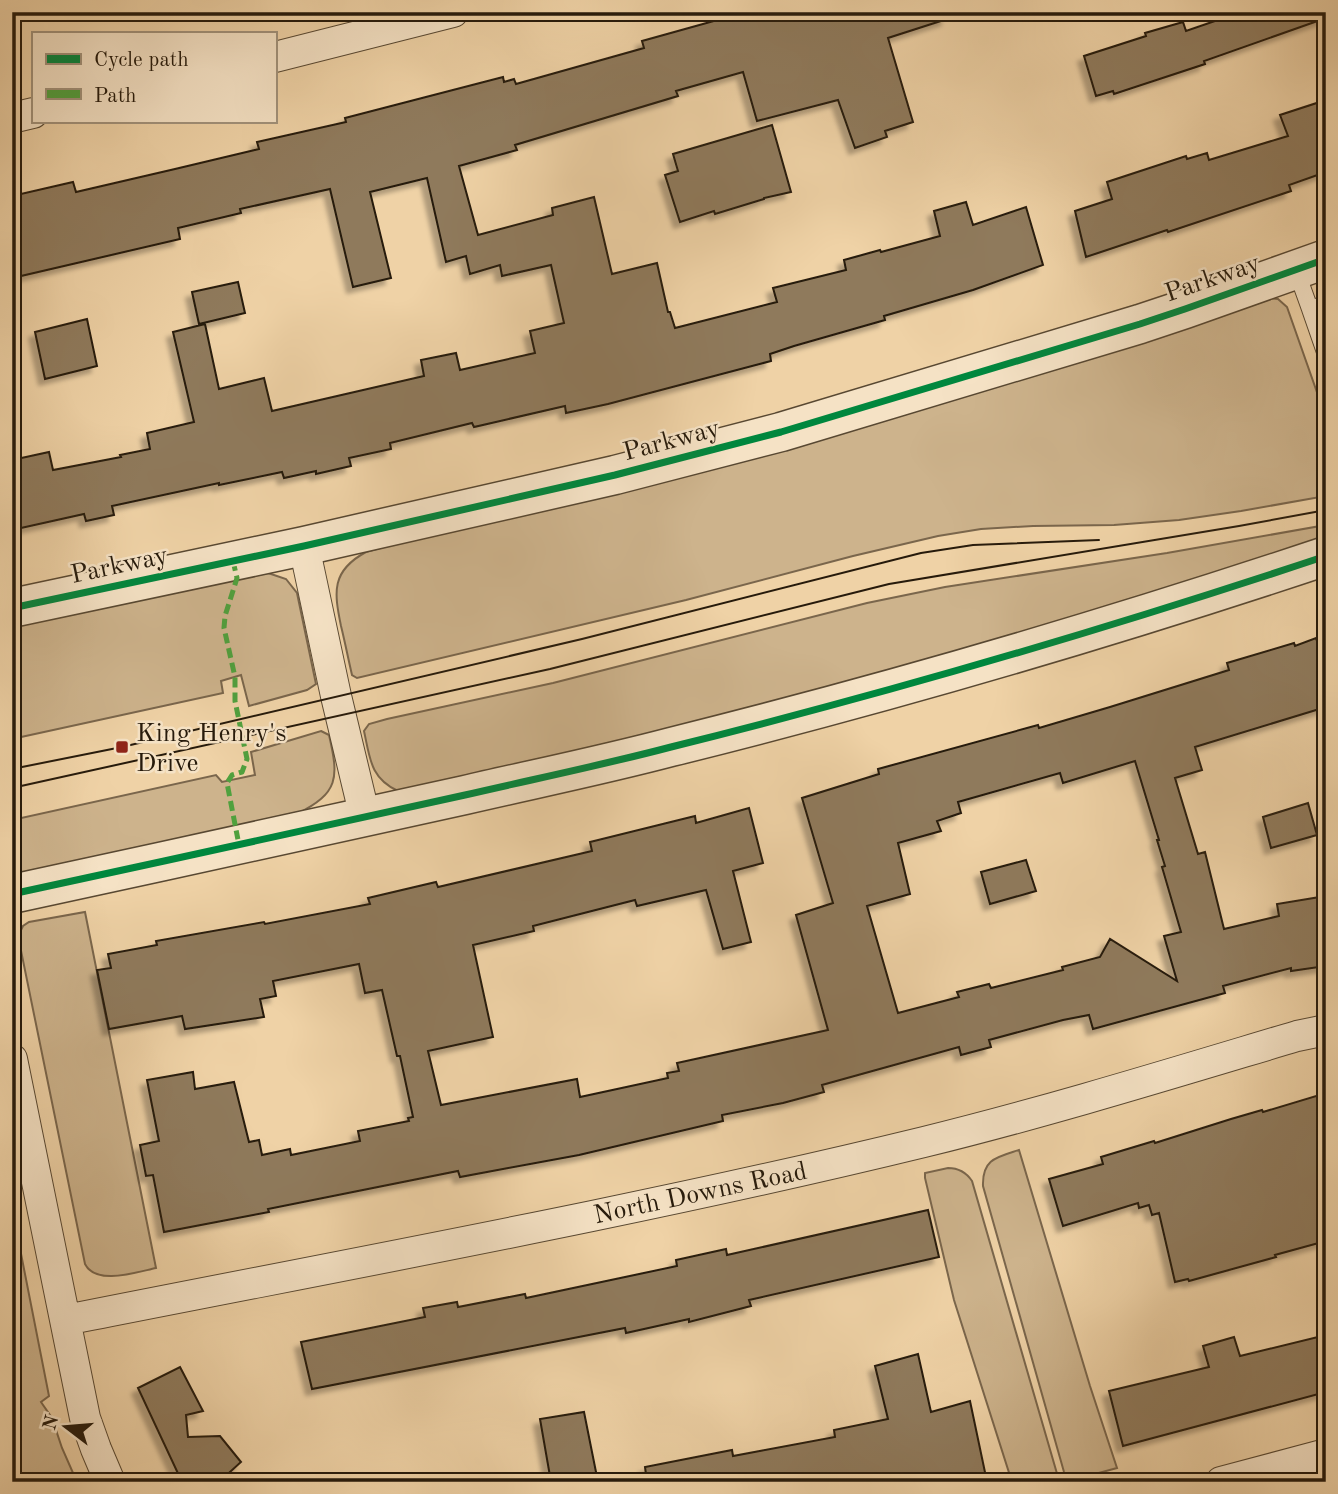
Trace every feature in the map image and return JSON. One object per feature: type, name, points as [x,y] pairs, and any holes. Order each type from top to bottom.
[{"type":"street","points":[[276,57],[369,23],[453,12]]},
{"type":"street","points":[[12,118],[32,113]]},
{"type":"street","name":"Parkway","points":[[12,608],[304,546],[615,475],[781,432],[1184,310],[1311,265]]},
{"type":"street","points":[[304,546],[365,817]]},
{"type":"street","points":[[12,894],[668,748],[870,696],[1075,636],[1326,556]]},
{"type":"street","name":"North Downs Road","points":[[66,1320],[666,1201],[894,1149],[1106,1094],[1297,1036],[1326,1030]]},
{"type":"street","points":[[12,1059],[85,1418],[110,1482]]},
{"type":"street","points":[[1221,1482],[1326,1454]]},
{"type":"lane","points":[[1311,265],[1326,355]]},
{"type":"shaded area","points":[[1268,298],[1278,299],[1287,307],[1326,418],[1326,496],[1179,520],[981,529],[938,536],[686,600],[357,678],[352,675],[337,603],[338,583],[346,567],[366,552]]},
{"type":"shaded area","points":[[1326,525],[1326,538],[1004,639],[619,744],[398,791],[382,780],[373,766],[368,750],[364,731],[369,724],[553,683],[867,603],[945,587]]},
{"type":"shaded area","points":[[268,573],[286,579],[297,593],[316,684],[307,690],[249,706],[241,675],[221,681],[223,693],[12,739],[12,624]]},
{"type":"shaded area","points":[[321,731],[329,735],[334,763],[332,783],[321,799],[297,814],[12,877],[12,820],[216,775],[222,782],[255,775],[251,752]]},
{"type":"shaded area","points":[[85,912],[156,1268],[118,1276],[98,1274],[90,1271],[85,1264],[18,936],[23,926],[29,922]]},
{"type":"shaded area","points":[[1019,1150],[1117,1468],[1073,1480],[1066,1477],[1064,1472],[983,1186],[985,1170],[992,1160]]},
{"type":"shaded area","points":[[948,1168],[962,1171],[972,1181],[1058,1477],[1057,1482],[1012,1482],[954,1300],[925,1178],[925,1173]]},
{"type":"shaded area","points":[[12,1208],[49,1396],[41,1402],[52,1418],[77,1482],[12,1482]]},
{"type":"building","points":[[746,12],[946,12],[947,19],[888,38],[913,122],[885,131],[887,137],[855,148],[838,100],[757,121],[743,72],[676,91],[678,96],[515,145],[517,150],[459,166],[478,235],[553,215],[552,208],[594,197],[612,274],[657,263],[668,312],[675,328],[777,302],[773,288],[846,270],[844,260],[940,236],[934,211],[966,202],[973,225],[1026,207],[1043,265],[973,290],[884,316],[885,320],[770,354],[771,361],[608,404],[566,413],[565,406],[474,427],[472,423],[390,443],[391,449],[349,458],[351,466],[316,474],[316,471],[284,478],[282,472],[219,483],[112,506],[114,515],[86,521],[84,514],[12,530],[12,460],[49,452],[53,470],[121,457],[120,455],[150,449],[147,433],[194,422],[173,332],[205,324],[219,389],[264,378],[272,411],[424,376],[421,360],[456,353],[460,370],[535,353],[530,331],[564,323],[551,265],[502,276],[500,265],[470,274],[466,256],[446,262],[427,178],[370,192],[391,278],[353,287],[330,189],[240,209],[241,213],[178,228],[180,239],[21,276],[12,236],[12,196],[73,182],[76,192],[259,149],[257,142],[346,122],[345,118],[503,77],[504,82],[514,79],[516,84],[644,48],[642,41]]},
{"type":"building","points":[[1241,12],[1326,12],[1326,18],[1204,61],[1205,64],[1114,94],[1113,91],[1096,96],[1084,56],[1183,22],[1186,31]]},
{"type":"building","points":[[1326,100],[1326,172],[1289,185],[1291,191],[1086,257],[1075,211],[1112,199],[1107,182],[1186,156],[1187,159],[1207,153],[1209,160],[1288,136],[1280,115]]},
{"type":"building","points":[[772,125],[791,192],[680,222],[665,175],[678,171],[673,154]]},
{"type":"building","points":[[238,282],[245,313],[199,324],[192,292]]},
{"type":"building","points":[[87,319],[97,366],[45,379],[35,332]]},
{"type":"building","points":[[1316,638],[1318,644],[1326,641],[1326,707],[1195,747],[1202,770],[1175,778],[1198,854],[1205,852],[1224,929],[1279,916],[1277,904],[1326,896],[1326,966],[1291,971],[1291,968],[1223,986],[1225,993],[1093,1029],[1089,1015],[1063,1020],[989,1040],[991,1047],[961,1055],[959,1047],[822,1085],[824,1092],[722,1115],[723,1121],[579,1155],[460,1177],[458,1171],[164,1232],[153,1175],[146,1176],[140,1145],[159,1141],[147,1080],[193,1072],[195,1089],[234,1082],[249,1142],[259,1140],[262,1155],[290,1149],[291,1155],[360,1141],[358,1131],[409,1121],[408,1118],[413,1117],[382,990],[365,993],[359,964],[273,981],[276,996],[260,999],[264,1017],[185,1029],[182,1016],[109,1029],[97,970],[111,968],[108,954],[157,945],[156,941],[370,904],[368,898],[436,882],[438,887],[592,851],[590,842],[695,816],[696,823],[749,808],[763,863],[733,871],[751,942],[723,949],[706,890],[637,906],[635,900],[533,926],[534,931],[473,945],[493,1037],[428,1051],[441,1105],[577,1079],[580,1097],[668,1078],[667,1073],[679,1071],[677,1063],[828,1030],[796,915],[833,903],[802,798],[879,774],[878,769],[1038,725],[1039,728],[1229,670],[1227,663],[1294,643],[1295,646]],"holes":[[[1135,761],[1165,866],[1162,867],[1181,932],[1164,936],[1177,981],[1110,939],[1100,957],[1062,967],[1063,970],[991,988],[989,984],[957,992],[959,997],[898,1013],[867,906],[910,894],[898,843],[941,831],[937,821],[961,813],[958,802],[1060,773],[1063,783]]]},
{"type":"building","points":[[1308,803],[1317,835],[1271,848],[1263,817]]},
{"type":"building","points":[[1026,860],[1036,891],[990,904],[981,872]]},
{"type":"building","points":[[1326,1093],[1326,1241],[1189,1281],[1175,1282],[1159,1213],[1152,1215],[1149,1205],[1139,1208],[1138,1203],[1063,1226],[1049,1179],[1103,1164],[1101,1157]]},
{"type":"building","points":[[928,1210],[939,1257],[749,1300],[751,1306],[689,1322],[689,1319],[626,1333],[625,1328],[312,1389],[301,1342],[425,1317],[423,1308],[457,1302],[458,1307],[525,1294],[526,1298],[677,1266],[676,1260],[726,1249],[727,1255]]},
{"type":"building","points":[[1326,1335],[1326,1392],[1123,1446],[1109,1391],[1209,1367],[1203,1346],[1234,1337],[1240,1356]]},
{"type":"building","points":[[918,1354],[931,1412],[970,1401],[986,1477],[963,1482],[647,1482],[645,1467],[732,1450],[733,1456],[835,1437],[834,1430],[888,1419],[875,1366]]},
{"type":"building","points":[[180,1367],[203,1411],[186,1415],[188,1437],[220,1436],[241,1462],[219,1482],[182,1482],[138,1388]]},
{"type":"building","points":[[584,1412],[598,1482],[551,1482],[540,1419]]},
{"type":"tram line","points":[[12,788],[550,669],[889,584],[1326,510]]},
{"type":"tram line","points":[[12,769],[122,747],[582,639],[921,553],[973,545],[1099,540]]},
{"type":"marked path","points":[[233,561],[237,578],[224,628],[235,677],[235,701],[247,759],[242,772],[232,775],[227,783],[239,845]]},
{"type":"marked path","points":[[12,867],[19,892]]},
{"type":"cycle path","points":[[12,608],[304,546],[615,475],[781,432],[1140,324],[1326,259]]},
{"type":"cycle path","points":[[12,894],[568,772],[754,726],[1000,658],[1326,556]]},
{"type":"place","name":"King Henry's Drive","points":[[122,747]]}]
